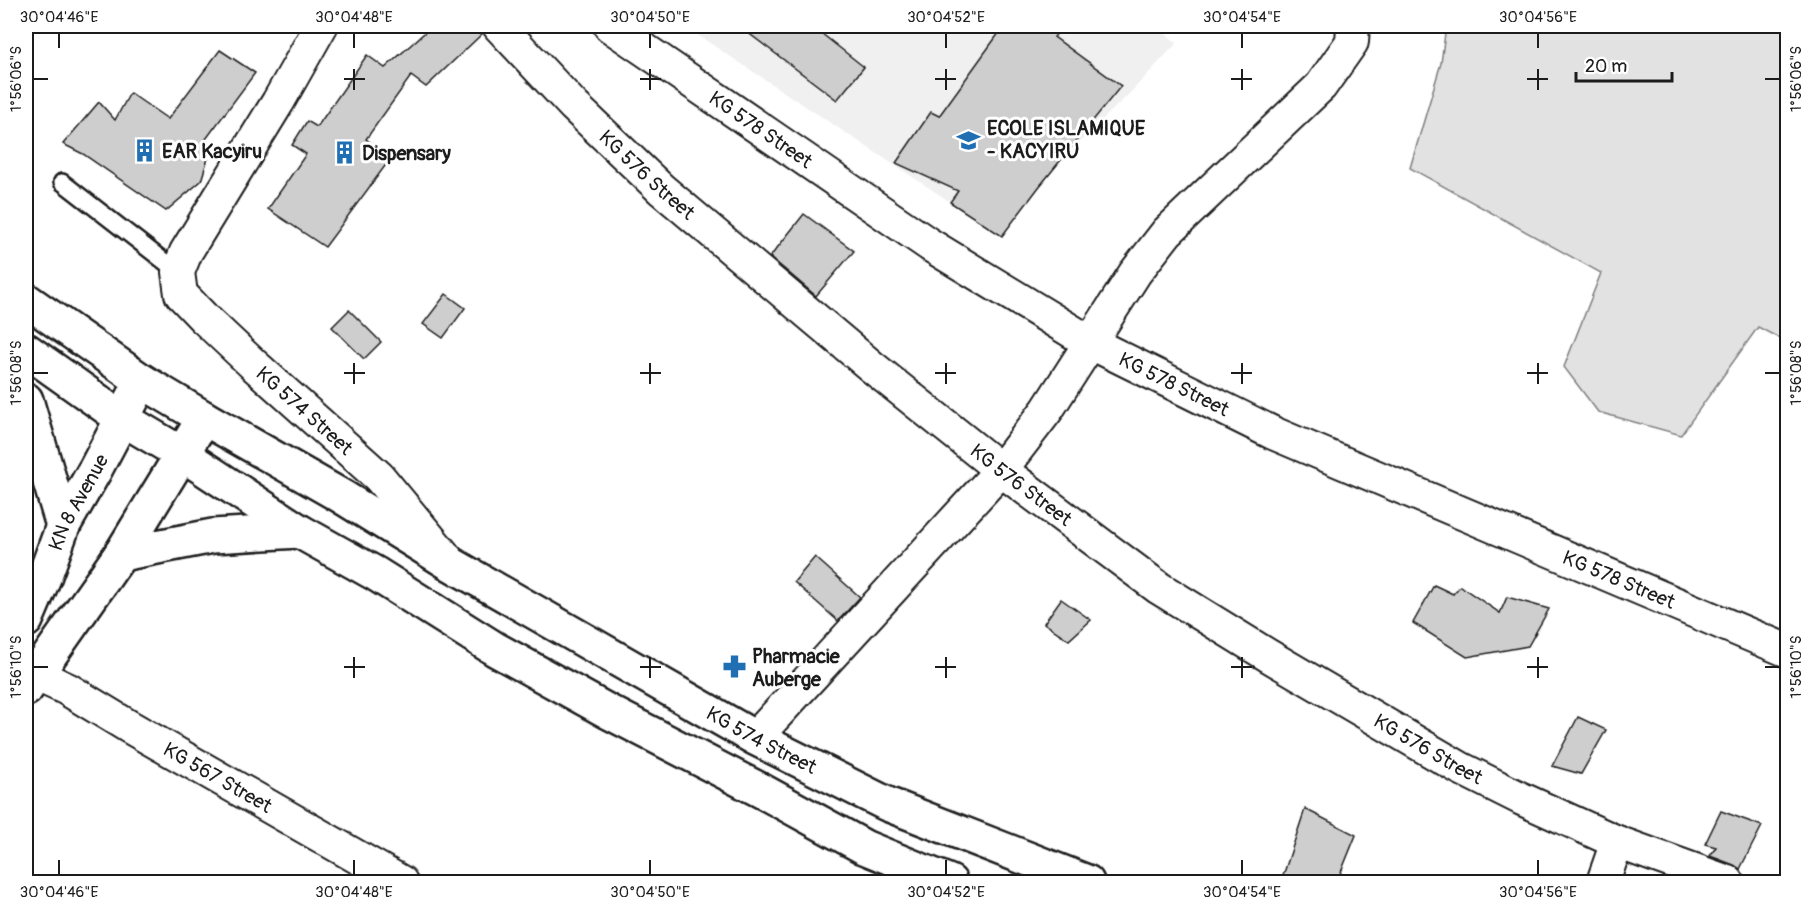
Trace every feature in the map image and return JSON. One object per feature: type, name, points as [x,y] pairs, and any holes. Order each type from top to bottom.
[{"type":"street","points":[[182,262],[321,26]]},
{"type":"street","name":"KG 576 Street","points":[[499,26],[574,106],[661,189],[871,366],[1001,471],[1159,588],[1269,656],[1460,768],[1617,842],[1728,882]]},
{"type":"street","name":"KG 578 Street","points":[[609,26],[930,245],[1091,343],[1273,433],[1788,651]]},
{"type":"street","points":[[755,738],[1001,471],[1047,410],[1135,273],[1167,232],[1321,86],[1352,42],[1353,26]]},
{"type":"street","name":"KG 574 Street","points":[[182,262],[182,294],[254,365],[380,477],[451,564]]},
{"type":"street","points":[[26,300],[142,381]]},
{"type":"street","points":[[26,350],[123,419],[182,454],[299,531],[376,574],[495,649],[864,847],[950,882]]},
{"type":"street","name":"KG 574 Street","points":[[142,381],[341,496],[451,564],[755,738],[887,804],[1087,882]]},
{"type":"street","name":"KN 8 Avenue","points":[[26,620],[63,525],[142,381]]},
{"type":"street","points":[[26,400],[63,525]]},
{"type":"street","points":[[29,678],[121,554],[204,418]]},
{"type":"street","points":[[121,554],[213,536],[299,531]]},
{"type":"street","name":"KG 567 Street","points":[[29,678],[67,689],[400,882]]},
{"type":"street","points":[[864,847],[887,804]]},
{"type":"street","points":[[1603,882],[1617,842]]},
{"type":"lane","points":[[62,182],[182,262]]},
{"type":"shaded area","name":"ECOLE ISLAMIQUE - KACYIRU","points":[[684,26],[1156,26],[1177,43],[1129,94],[1060,161],[1002,236]]},
{"type":"shaded area","points":[[1446,26],[1787,26],[1787,342],[1758,327],[1681,435],[1598,412],[1564,367],[1601,273],[1410,168],[1441,63]]},
{"type":"building","points":[[432,26],[482,26],[483,33],[426,87],[411,76],[366,139],[391,158],[325,247],[268,209],[306,154],[292,145],[307,121],[317,127],[367,55],[385,68]]},
{"type":"building","points":[[739,26],[812,26],[864,67],[837,100]]},
{"type":"building","points":[[1004,26],[1063,26],[1054,37],[1121,86],[1002,236],[950,202],[958,191],[896,163],[931,112],[939,116]]},
{"type":"building","name":"EAR Kacyiru","points":[[220,50],[255,73],[203,143],[211,148],[201,181],[166,211],[83,154],[63,144],[99,102],[115,120],[130,93],[168,119]]},
{"type":"building","points":[[804,214],[854,251],[816,296],[770,257]]},
{"type":"building","points":[[446,294],[465,308],[443,338],[423,324]]},
{"type":"building","points":[[349,310],[381,342],[364,359],[332,327]]},
{"type":"building","points":[[815,557],[860,597],[838,621],[794,582]]},
{"type":"building","points":[[1434,585],[1453,594],[1460,586],[1500,613],[1507,597],[1549,609],[1528,646],[1467,657],[1413,623]]},
{"type":"building","points":[[1061,599],[1091,620],[1069,640],[1044,623]]},
{"type":"building","points":[[1578,717],[1606,730],[1581,774],[1552,766]]},
{"type":"building","points":[[1305,809],[1356,835],[1337,882],[1281,882]]},
{"type":"building","points":[[1721,811],[1762,826],[1740,869],[1710,856],[1716,847],[1705,844]]},
{"type":"place","name":"ECOLE ISLAMIQUE - KACYIRU","points":[[969,140]]},
{"type":"place","name":"EAR Kacyiru","points":[[144,151]]},
{"type":"place","name":"Dispensary","points":[[344,153]]},
{"type":"place","name":"Pharmacie Auberge","points":[[734,667]]}]
